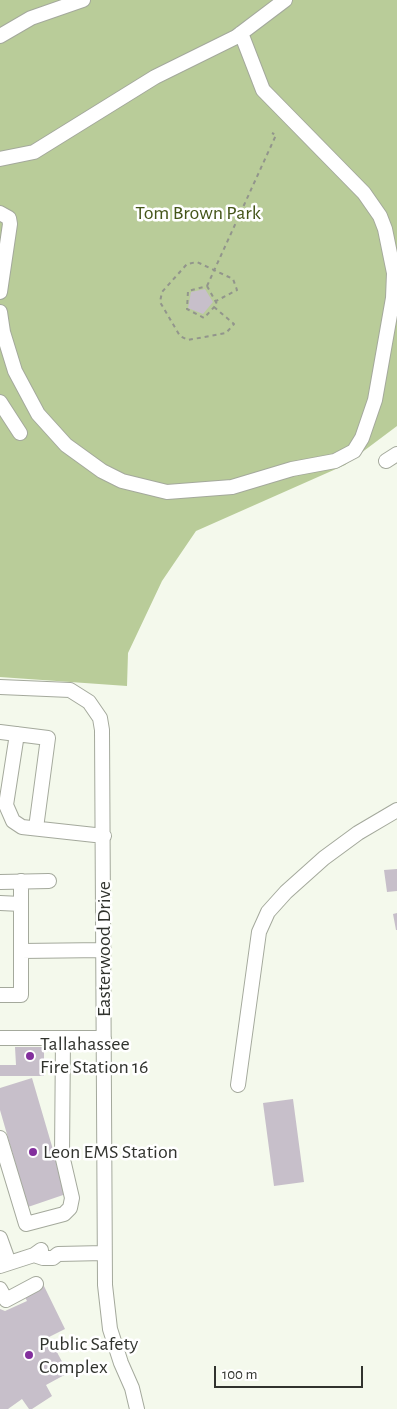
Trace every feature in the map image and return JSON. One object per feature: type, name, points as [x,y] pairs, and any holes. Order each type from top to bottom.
[{"type":"street","points":[[0,36],[31,18],[83,0]]},
{"type":"street","points":[[0,159],[34,152],[155,77],[241,33],[285,0]]},
{"type":"street","points":[[0,312],[9,355],[26,395],[38,414],[72,450],[102,471],[122,480],[167,492],[232,487],[292,470],[335,461],[354,451],[362,438],[375,400],[393,298],[394,273],[385,229],[380,216],[364,194],[263,90],[241,33]]},
{"type":"street","points":[[0,213],[9,218],[10,224],[0,292]]},
{"type":"street","points":[[0,402],[20,433]]},
{"type":"street","name":"Easterwood Drive","points":[[0,687],[70,690],[80,694],[95,709],[101,724],[104,751],[104,1253],[110,1329],[121,1364],[132,1388],[137,1409]]},
{"type":"street","points":[[0,732],[48,738],[36,828]]},
{"type":"street","points":[[17,734],[6,805],[13,821],[22,827],[104,836]]},
{"type":"street","points":[[238,1085],[259,932],[268,912],[286,892],[324,858],[358,833],[397,810]]},
{"type":"street","points":[[0,995],[21,995],[21,881]]},
{"type":"street","points":[[0,882],[49,881]]},
{"type":"street","points":[[0,903],[21,904]]},
{"type":"street","points":[[21,951],[104,950]]},
{"type":"street","points":[[0,1038],[104,1038]]},
{"type":"street","points":[[0,1138],[26,1224],[64,1214],[70,1208],[72,1198],[62,1155],[63,1038]]},
{"type":"street","points":[[0,1238],[4,1265],[34,1255],[41,1258],[52,1258],[58,1254],[104,1253]]},
{"type":"street","points":[[0,1289],[6,1300],[36,1284]]},
{"type":"path","points":[[207,286],[217,304],[204,318],[187,309],[188,291],[207,286],[276,135],[272,133]]},
{"type":"path","points":[[214,307],[234,324],[226,333],[188,340],[180,336],[160,302],[162,292],[187,264],[196,262],[233,279],[237,290],[216,301]]},
{"type":"green space","name":"Tom Brown Park","points":[[0,0],[397,0],[397,426],[345,465],[196,531],[162,581],[128,653],[127,686],[0,677]]},
{"type":"building","points":[[205,289],[213,302],[203,314],[188,308],[191,292]]},
{"type":"building","points":[[397,869],[397,891],[387,892],[384,870]]},
{"type":"building","points":[[397,913],[397,930],[396,930],[393,914]]},
{"type":"building","name":"Tallahassee Fire Station 16","points":[[15,1047],[44,1047],[44,1076],[0,1076],[0,1065],[16,1065]]},
{"type":"building","name":"Leon EMS Station","points":[[32,1078],[66,1194],[28,1207],[0,1110],[0,1088]]},
{"type":"building","points":[[293,1099],[304,1182],[274,1186],[263,1103]]},
{"type":"building","name":"Public Safety Complex","points":[[43,1284],[65,1329],[49,1337],[68,1373],[46,1385],[52,1396],[32,1409],[29,1409],[22,1399],[8,1409],[0,1409],[0,1309],[5,1311],[27,1301],[24,1295]]},
{"type":"place","name":"Tallahassee Fire Station 16","points":[[30,1056]]},
{"type":"place","name":"Leon EMS Station","points":[[33,1152]]},
{"type":"place","name":"Public Safety Complex","points":[[29,1355]]}]
